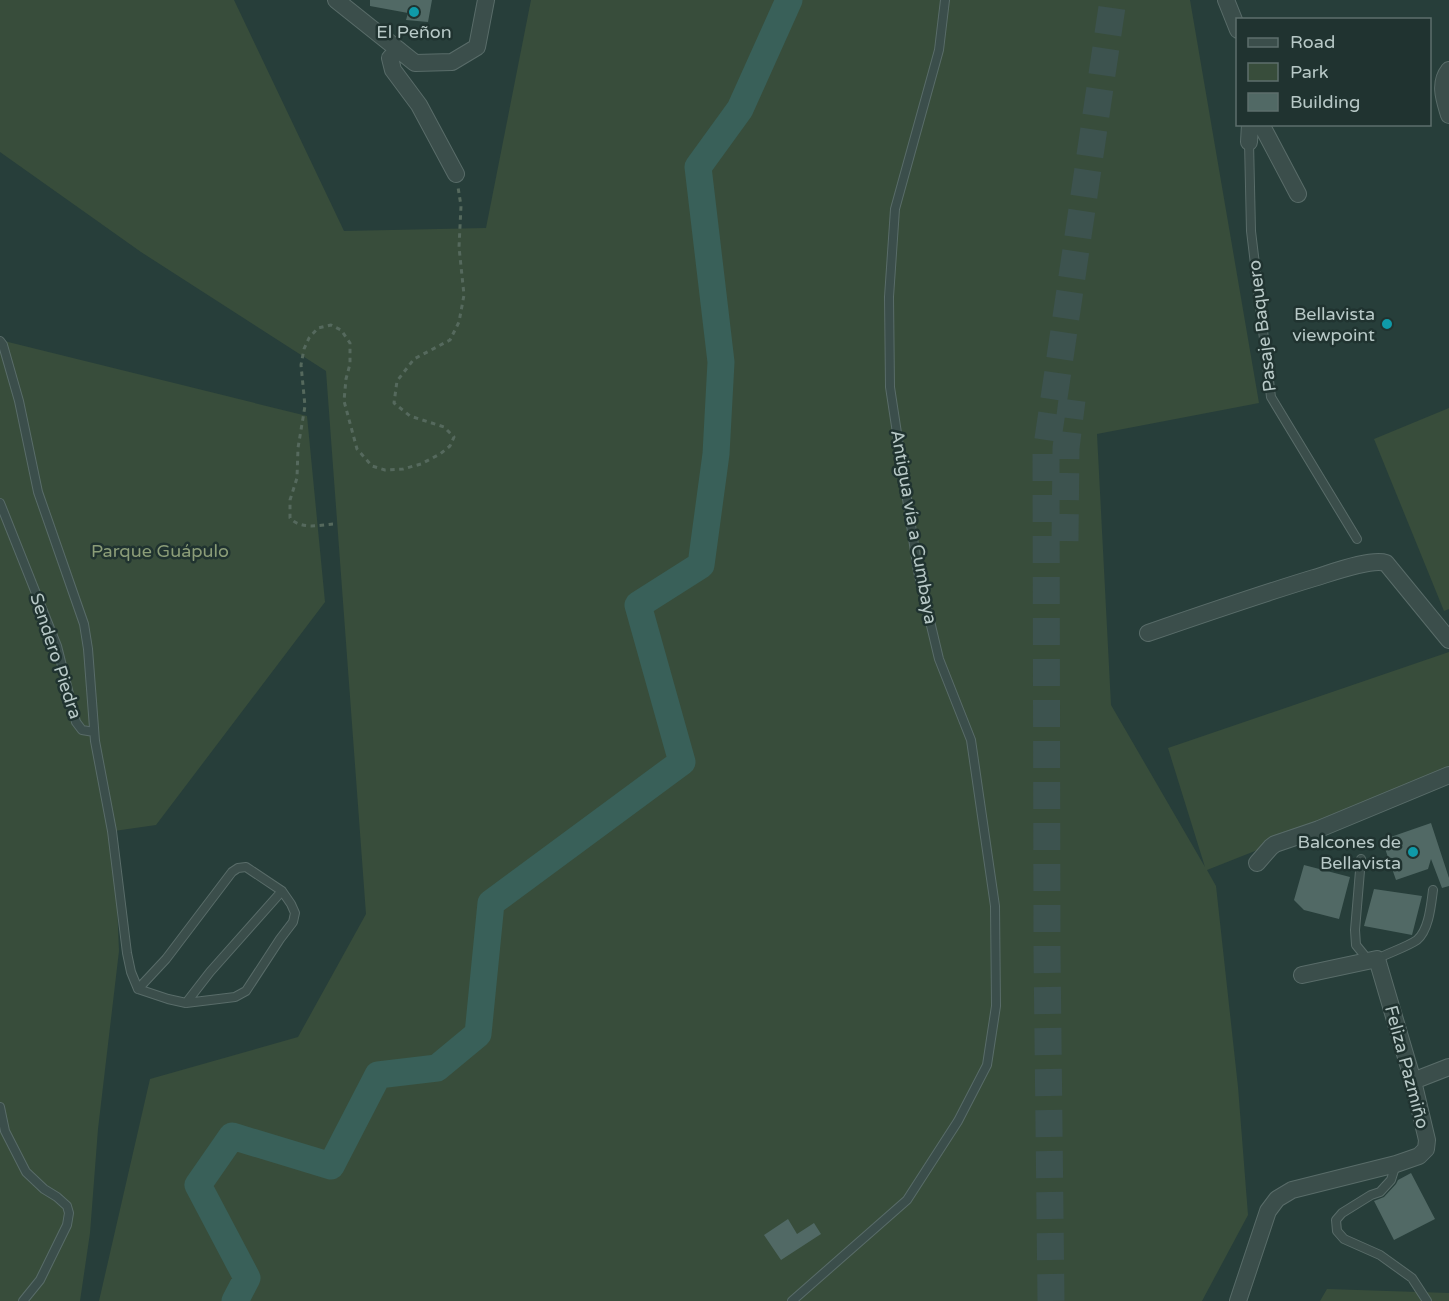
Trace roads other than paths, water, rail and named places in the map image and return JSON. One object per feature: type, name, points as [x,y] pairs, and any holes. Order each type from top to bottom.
[{"type":"street","points":[[336,0],[415,63],[452,62],[477,47],[486,0]]},
{"type":"street","points":[[1227,0],[1236,25]]},
{"type":"street","points":[[399,50],[390,58],[393,70],[419,105],[456,174]]},
{"type":"street","points":[[1449,70],[1445,75],[1443,86],[1449,116]]},
{"type":"street","name":"Pasaje Baquero","points":[[1250,126],[1250,142]]},
{"type":"street","points":[[1262,126],[1298,194]]},
{"type":"street","points":[[1148,633],[1351,567],[1382,562],[1386,563],[1449,640]]},
{"type":"street","points":[[1257,863],[1275,844],[1319,829],[1449,775]]},
{"type":"street","points":[[1302,975],[1373,960]]},
{"type":"street","name":"Feliza Pazmiño","points":[[1238,1301],[1268,1212],[1277,1199],[1292,1190],[1396,1164],[1419,1156],[1426,1149],[1413,1082],[1373,960]]},
{"type":"street","points":[[1413,1082],[1449,1068]]},
{"type":"lane","name":"Antigua vía a Cumbaya","points":[[792,1301],[907,1200],[958,1121],[987,1065],[996,1005],[995,906],[971,740],[939,659],[918,572],[891,387],[889,297],[895,209],[939,50],[945,0]]},
{"type":"lane","name":"Pasaje Baquero","points":[[1250,142],[1251,231],[1271,398],[1357,539]]},
{"type":"lane","points":[[0,341],[19,401],[38,492],[84,624],[94,732],[112,831],[127,953],[138,989],[186,1003],[235,997],[246,991],[293,922],[295,913],[282,891],[246,867],[238,868],[166,958],[138,989]]},
{"type":"lane","name":"Sendero Piedra","points":[[0,503],[57,646],[76,722],[82,730],[94,732]]},
{"type":"lane","points":[[1361,860],[1355,930],[1356,945],[1373,960],[1418,939],[1426,926],[1433,890]]},
{"type":"lane","points":[[186,1003],[210,972],[282,891]]},
{"type":"lane","points":[[0,1107],[5,1131],[26,1172],[67,1206],[69,1213],[67,1225],[40,1280],[23,1301]]},
{"type":"lane","points":[[1396,1164],[1391,1180],[1380,1192],[1342,1213],[1336,1220],[1337,1231],[1344,1239],[1380,1255],[1412,1278],[1427,1301]]},
{"type":"waterway","points":[[235,1301],[247,1278],[198,1185],[232,1136],[331,1166],[378,1075],[437,1068],[478,1034],[491,903],[682,762],[638,605],[701,565],[716,454],[721,362],[698,167],[740,109],[789,0]]},
{"type":"tunnel","points":[[1051,1301],[1047,951],[1046,452],[1113,0]]},
{"type":"tunnel","points":[[1065,541],[1066,448],[1072,400]]},
{"type":"place","name":"El Peñon","points":[[414,12]]},
{"type":"place","name":"Bellavista viewpoint","points":[[1387,324]]},
{"type":"place","name":"Balcones de Bellavista","points":[[1413,852]]},
{"type":"park label","name":"Parque Guápulo","points":[[160,551]]}]
